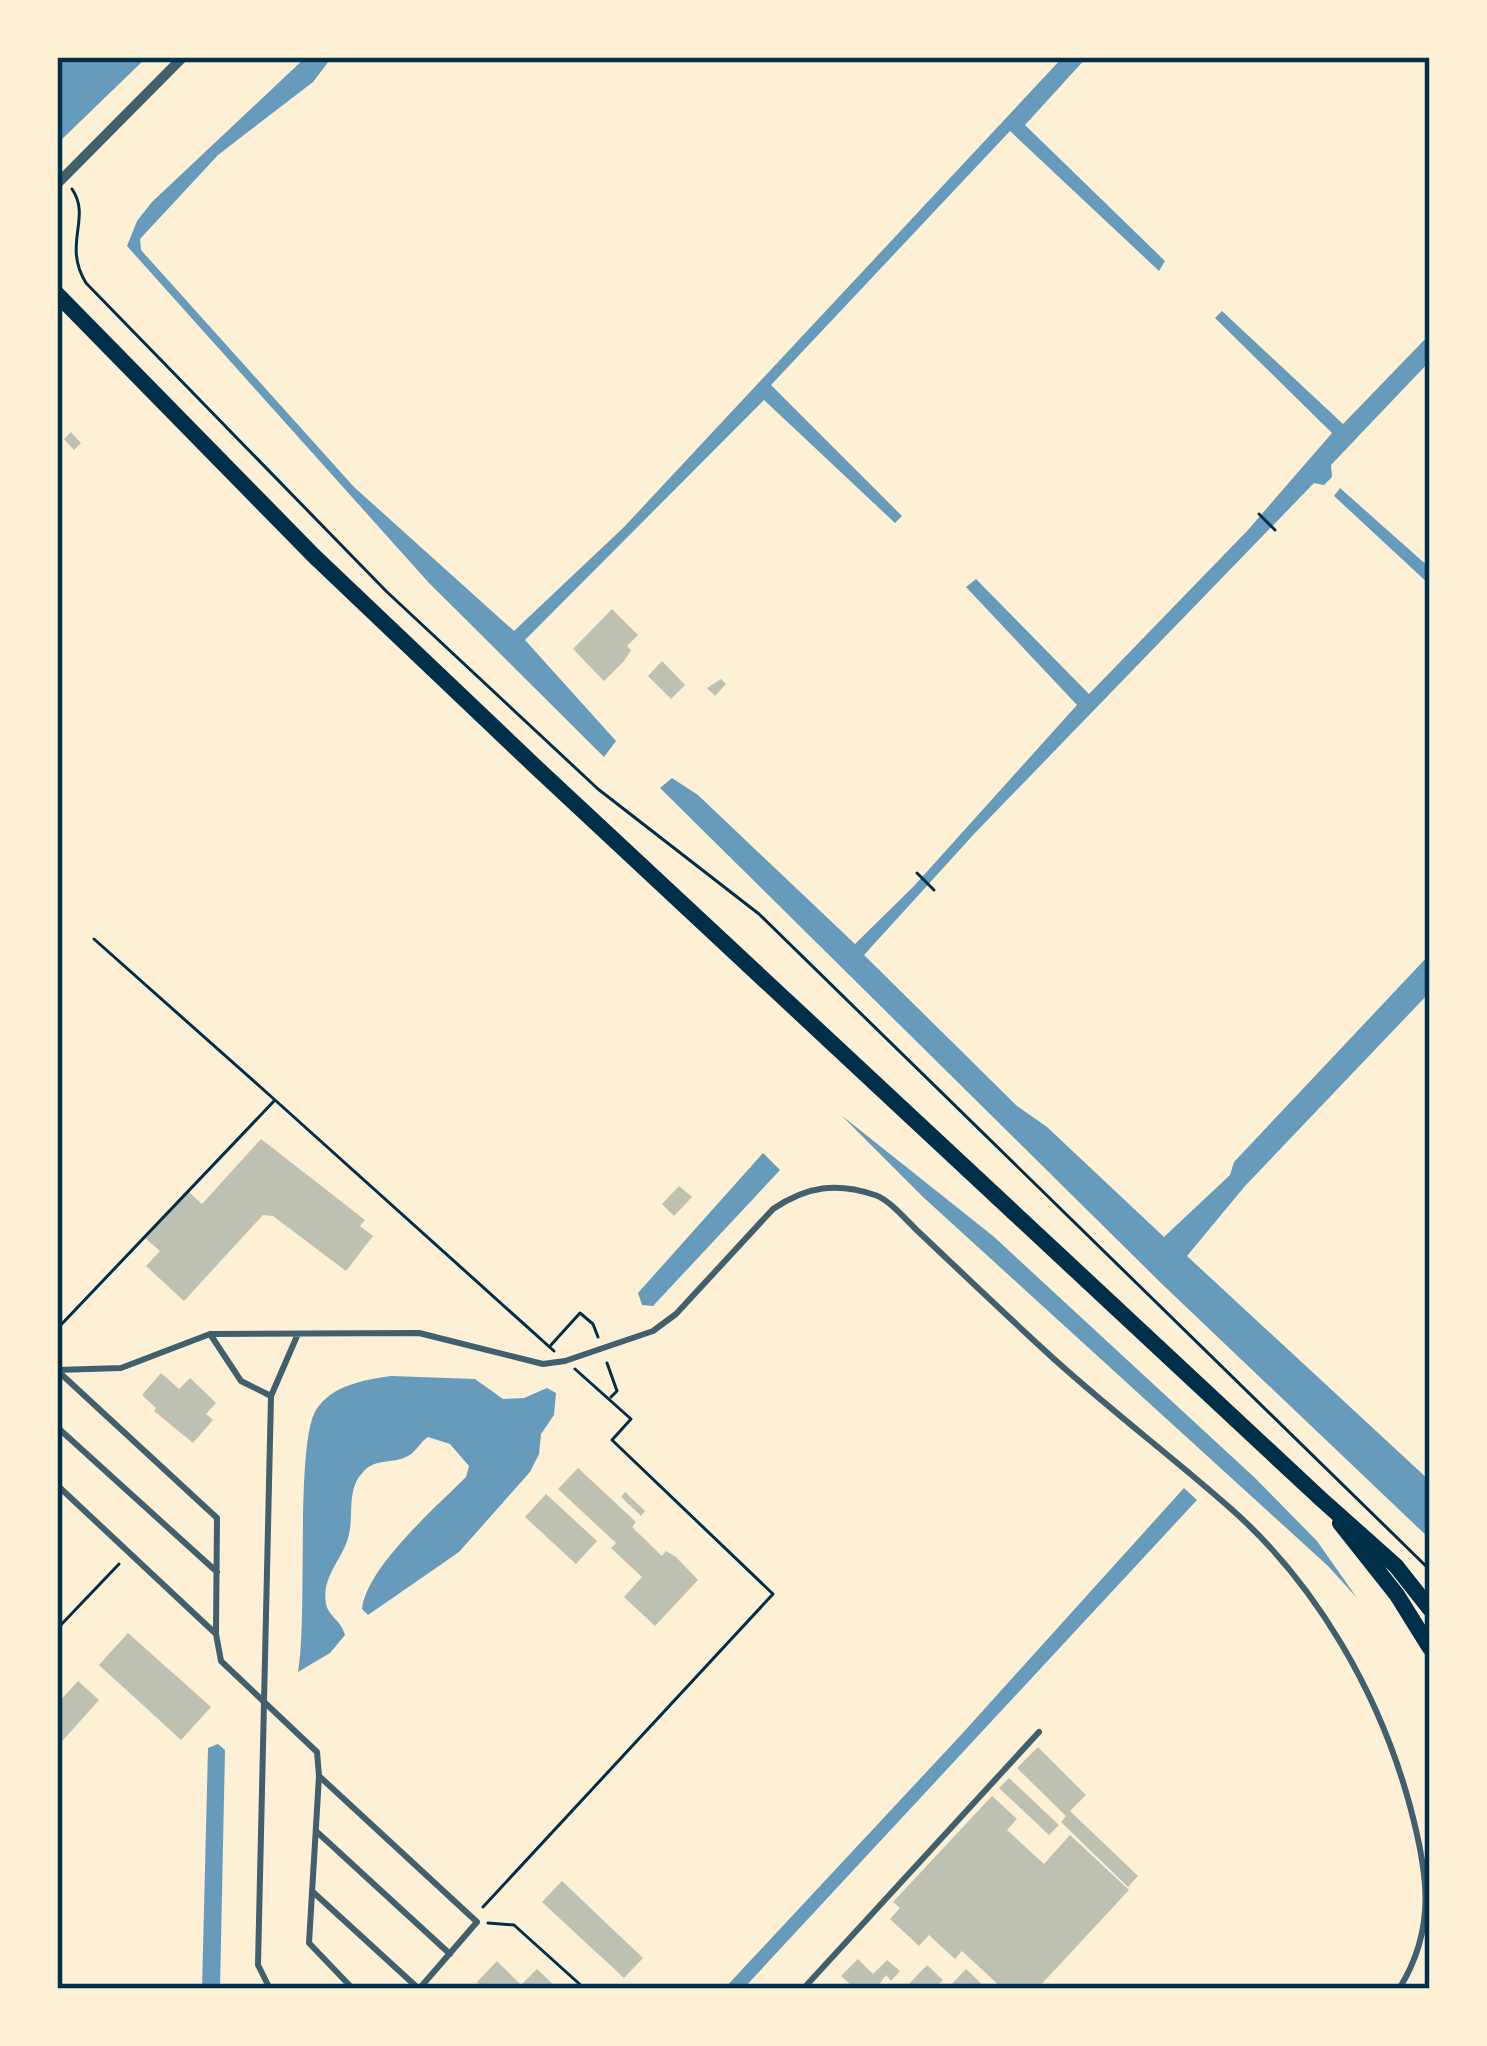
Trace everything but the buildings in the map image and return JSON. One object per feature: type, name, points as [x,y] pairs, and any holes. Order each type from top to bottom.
[{"type":"main road","points":[[57,294],[314,556],[1321,1499],[1362,1532],[1430,1609]]},
{"type":"main road","points":[[1321,1499],[1376,1566],[1430,1648]]},
{"type":"street","points":[[60,181],[184,57]]},
{"type":"lane","points":[[57,1370],[121,1368],[210,1334],[419,1333],[543,1364],[566,1361],[653,1331],[773,1209],[790,1198],[826,1184],[880,1196],[1101,1403],[1233,1509],[1330,1624],[1376,1706],[1418,1834],[1426,1926],[1416,1962],[1400,1989]]},
{"type":"lane","points":[[210,1334],[241,1381],[272,1396]]},
{"type":"lane","points":[[270,1989],[258,1965],[272,1396],[297,1336]]},
{"type":"lane","points":[[57,1370],[217,1517],[216,1634],[221,1661],[316,1752],[320,1776],[309,1943],[353,1989]]},
{"type":"lane","points":[[57,1427],[217,1573]]},
{"type":"lane","points":[[57,1485],[216,1634]]},
{"type":"lane","points":[[803,1989],[1039,1732]]},
{"type":"lane","points":[[313,1892],[419,1989],[477,1922],[320,1776]]},
{"type":"lane","points":[[316,1831],[450,1954]]},
{"type":"path","points":[[60,181],[78,197],[76,266],[86,283],[286,492],[598,789],[759,914],[1430,1570]]},
{"type":"path","points":[[1258,514],[1275,530]]},
{"type":"path","points":[[917,873],[934,890]]},
{"type":"path","points":[[94,939],[631,1420],[612,1440],[773,1594],[486,1901],[477,1922],[514,1925],[585,1989]]},
{"type":"path","points":[[57,1329],[274,1100]]},
{"type":"path","points":[[549,1346],[580,1313],[593,1324]]},
{"type":"path","points":[[609,1400],[617,1390]]},
{"type":"path","points":[[57,1629],[129,1554]]},
{"type":"water","points":[[57,57],[147,57],[57,144]]},
{"type":"water","points":[[306,57],[332,57],[313,82],[218,155],[140,239],[141,250],[354,487],[514,631],[624,527],[1063,57],[1087,57],[1025,125],[1165,261],[1159,271],[1010,131],[771,385],[902,516],[895,523],[764,400],[525,640],[616,741],[604,757],[429,583],[127,246],[137,221],[152,202]]},
{"type":"water","points":[[1222,311],[1343,424],[1430,334],[1430,361],[1331,465],[1332,477],[1324,485],[1314,483],[975,833],[864,955],[1017,1106],[1047,1127],[1164,1237],[1230,1175],[1234,1162],[1430,954],[1430,992],[1245,1186],[1187,1256],[1430,1481],[1430,1539],[1163,1285],[660,788],[672,778],[698,795],[855,944],[914,886],[1077,705],[966,587],[976,579],[1089,694],[1248,530],[1332,433],[1215,318]]},
{"type":"water","points":[[1340,488],[1430,568],[1430,585],[1334,496]]},
{"type":"water","points":[[841,1115],[993,1236],[1255,1478],[1317,1541],[1357,1598],[1328,1566],[923,1197]]},
{"type":"water","points":[[763,1153],[780,1170],[653,1306],[642,1305],[638,1293]]},
{"type":"water","points":[[391,1376],[475,1379],[503,1399],[524,1398],[547,1388],[556,1393],[554,1415],[541,1434],[539,1454],[530,1472],[459,1552],[368,1615],[362,1609],[376,1575],[405,1538],[466,1477],[469,1466],[450,1444],[428,1437],[408,1456],[364,1471],[353,1493],[346,1543],[325,1594],[345,1635],[330,1653],[298,1672],[310,1429],[316,1410],[340,1389]]},
{"type":"water","points":[[1184,1488],[1197,1500],[743,1989],[724,1989],[960,1736]]},
{"type":"water","points":[[218,1744],[225,1750],[220,1989],[202,1989],[208,1748]]}]
